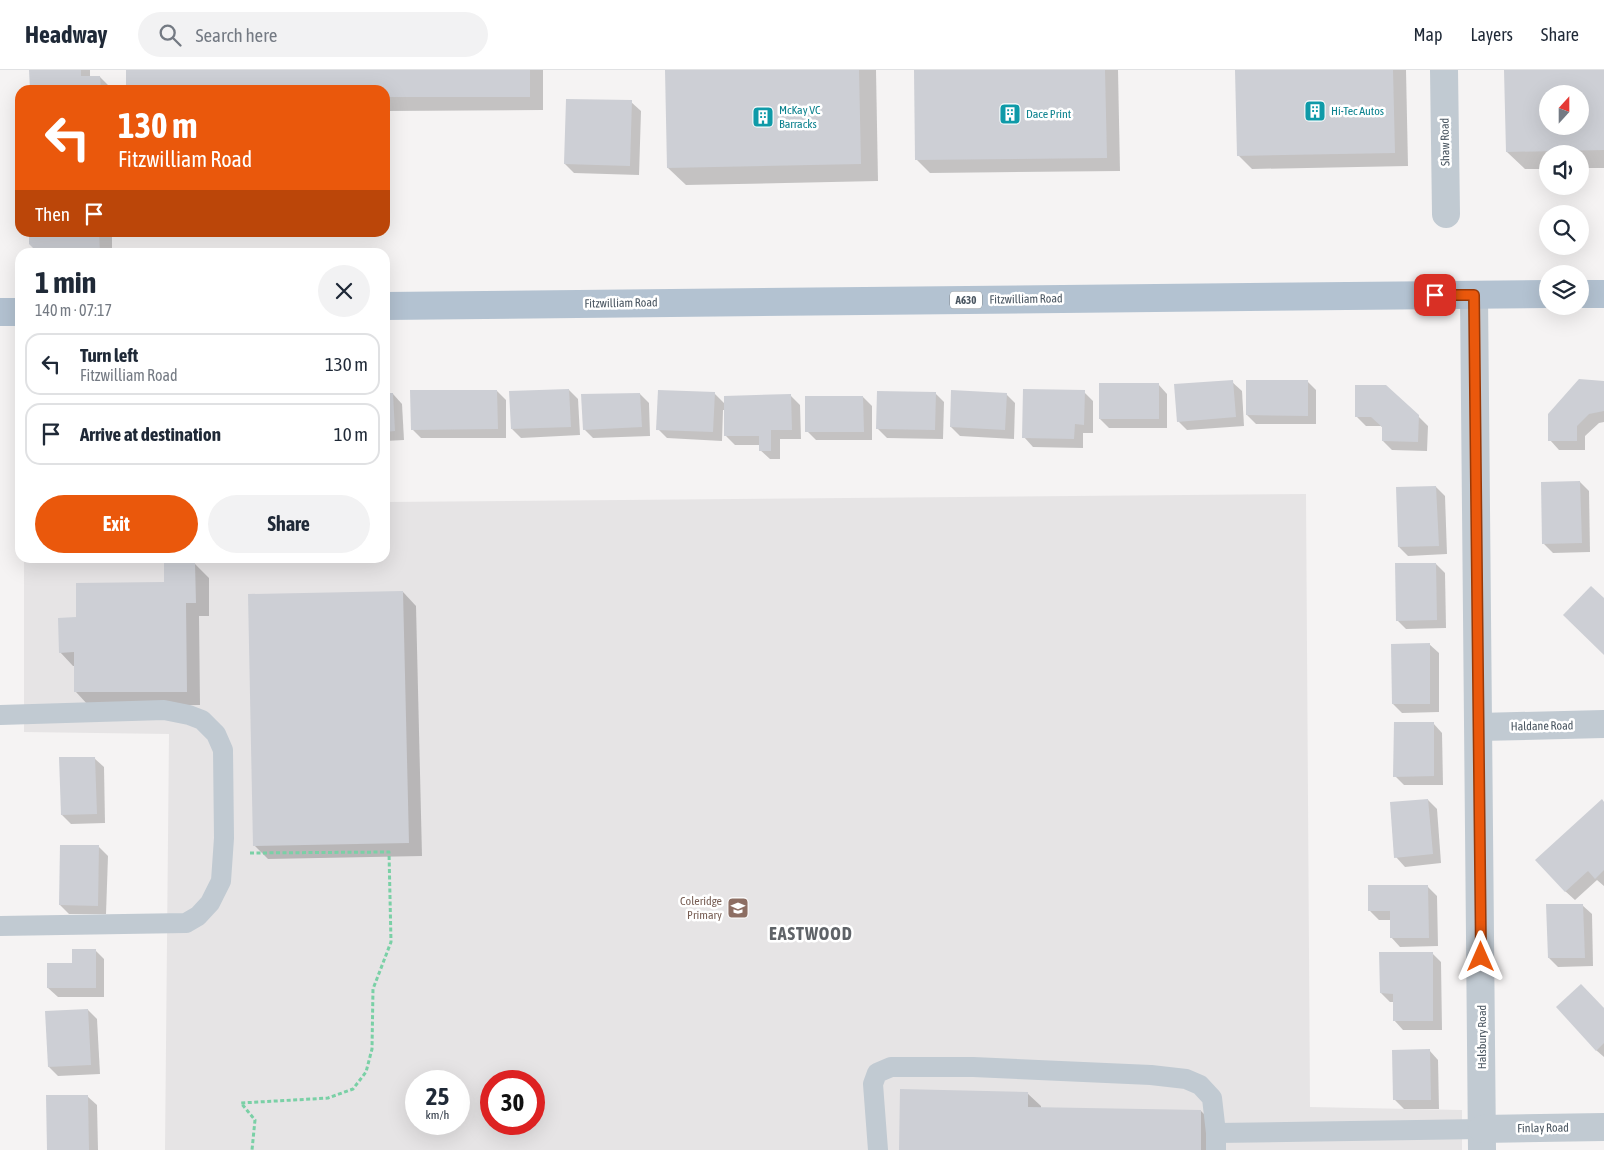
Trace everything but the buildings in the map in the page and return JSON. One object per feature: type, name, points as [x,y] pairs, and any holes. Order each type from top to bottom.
[{"type":"main road","name":"Fitzwilliam Road","points":[[390,306],[1539,294]]},
{"type":"main road","points":[[1589,294],[1604,294]]},
{"type":"main road","points":[[0,312],[15,312]]},
{"type":"street","name":"Shaw Road","points":[[1444,70],[1446,214]]},
{"type":"street","name":"Halsbury Road","points":[[1474,295],[1480,727],[1482,1140]]},
{"type":"street","name":"Haldane Road","points":[[1480,727],[1604,724]]},
{"type":"street","name":"Finlay Road","points":[[1482,1140],[1604,1127]]},
{"type":"lane","points":[[0,715],[164,710],[189,715],[202,720],[216,734],[223,750],[223,853],[221,881],[210,903],[198,916],[186,923],[0,926]]},
{"type":"lane","points":[[878,1150],[872,1084],[877,1073],[891,1067],[983,1068],[1151,1075],[1186,1079],[1200,1085],[1212,1098],[1216,1142],[1482,1140]]},
{"type":"path","points":[[223,853],[389,852],[391,942],[374,988],[372,1048],[366,1072],[353,1089],[328,1098],[241,1103],[255,1120],[252,1150]]},
{"type":"shaded area","name":"Coleridge Primary","points":[[1306,494],[1310,1107],[1462,1110],[1462,1150],[165,1150],[169,734],[24,732],[24,563],[390,563],[390,502]]},
{"type":"place","name":"Hi-Tec Autos","points":[[1315,111]]},
{"type":"place","name":"Dace Print","points":[[1010,114]]},
{"type":"place","name":"McKay VC Barracks","points":[[763,117]]},
{"type":"place","name":"Coleridge Primary","points":[[738,908]]},
{"type":"district","name":"EASTWOOD","points":[[811,933]]},
{"type":"route","points":[[1435,295],[1474,295],[1481,957]]}]
